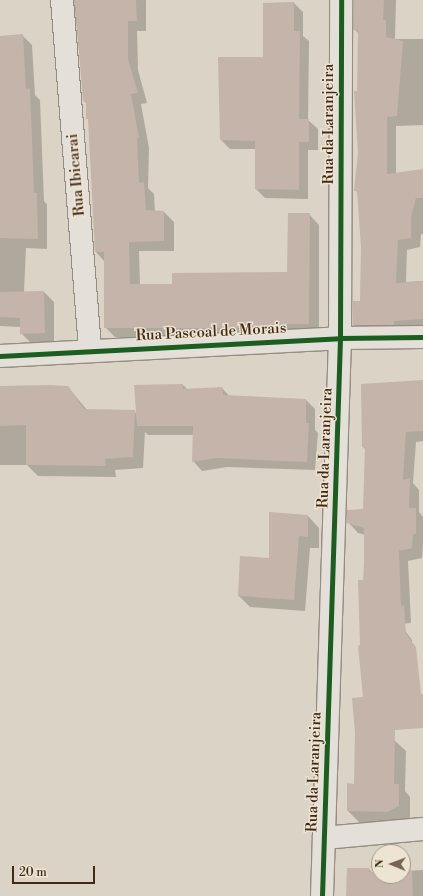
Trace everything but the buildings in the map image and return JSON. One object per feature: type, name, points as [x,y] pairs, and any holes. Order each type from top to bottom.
[{"type":"street","name":"Rua Ibicarai","points":[[62,0],[90,350]]},
{"type":"street","name":"Rua da Laranjeira","points":[[322,896],[340,338],[341,0]]},
{"type":"street","name":"Rua Pascoal de Morais","points":[[0,356],[90,350],[340,338],[423,337]]},
{"type":"street","points":[[324,838],[423,829]]},
{"type":"cycle path","points":[[322,896],[340,338],[341,0]]},
{"type":"cycle path","points":[[0,356],[340,338],[423,337]]}]
